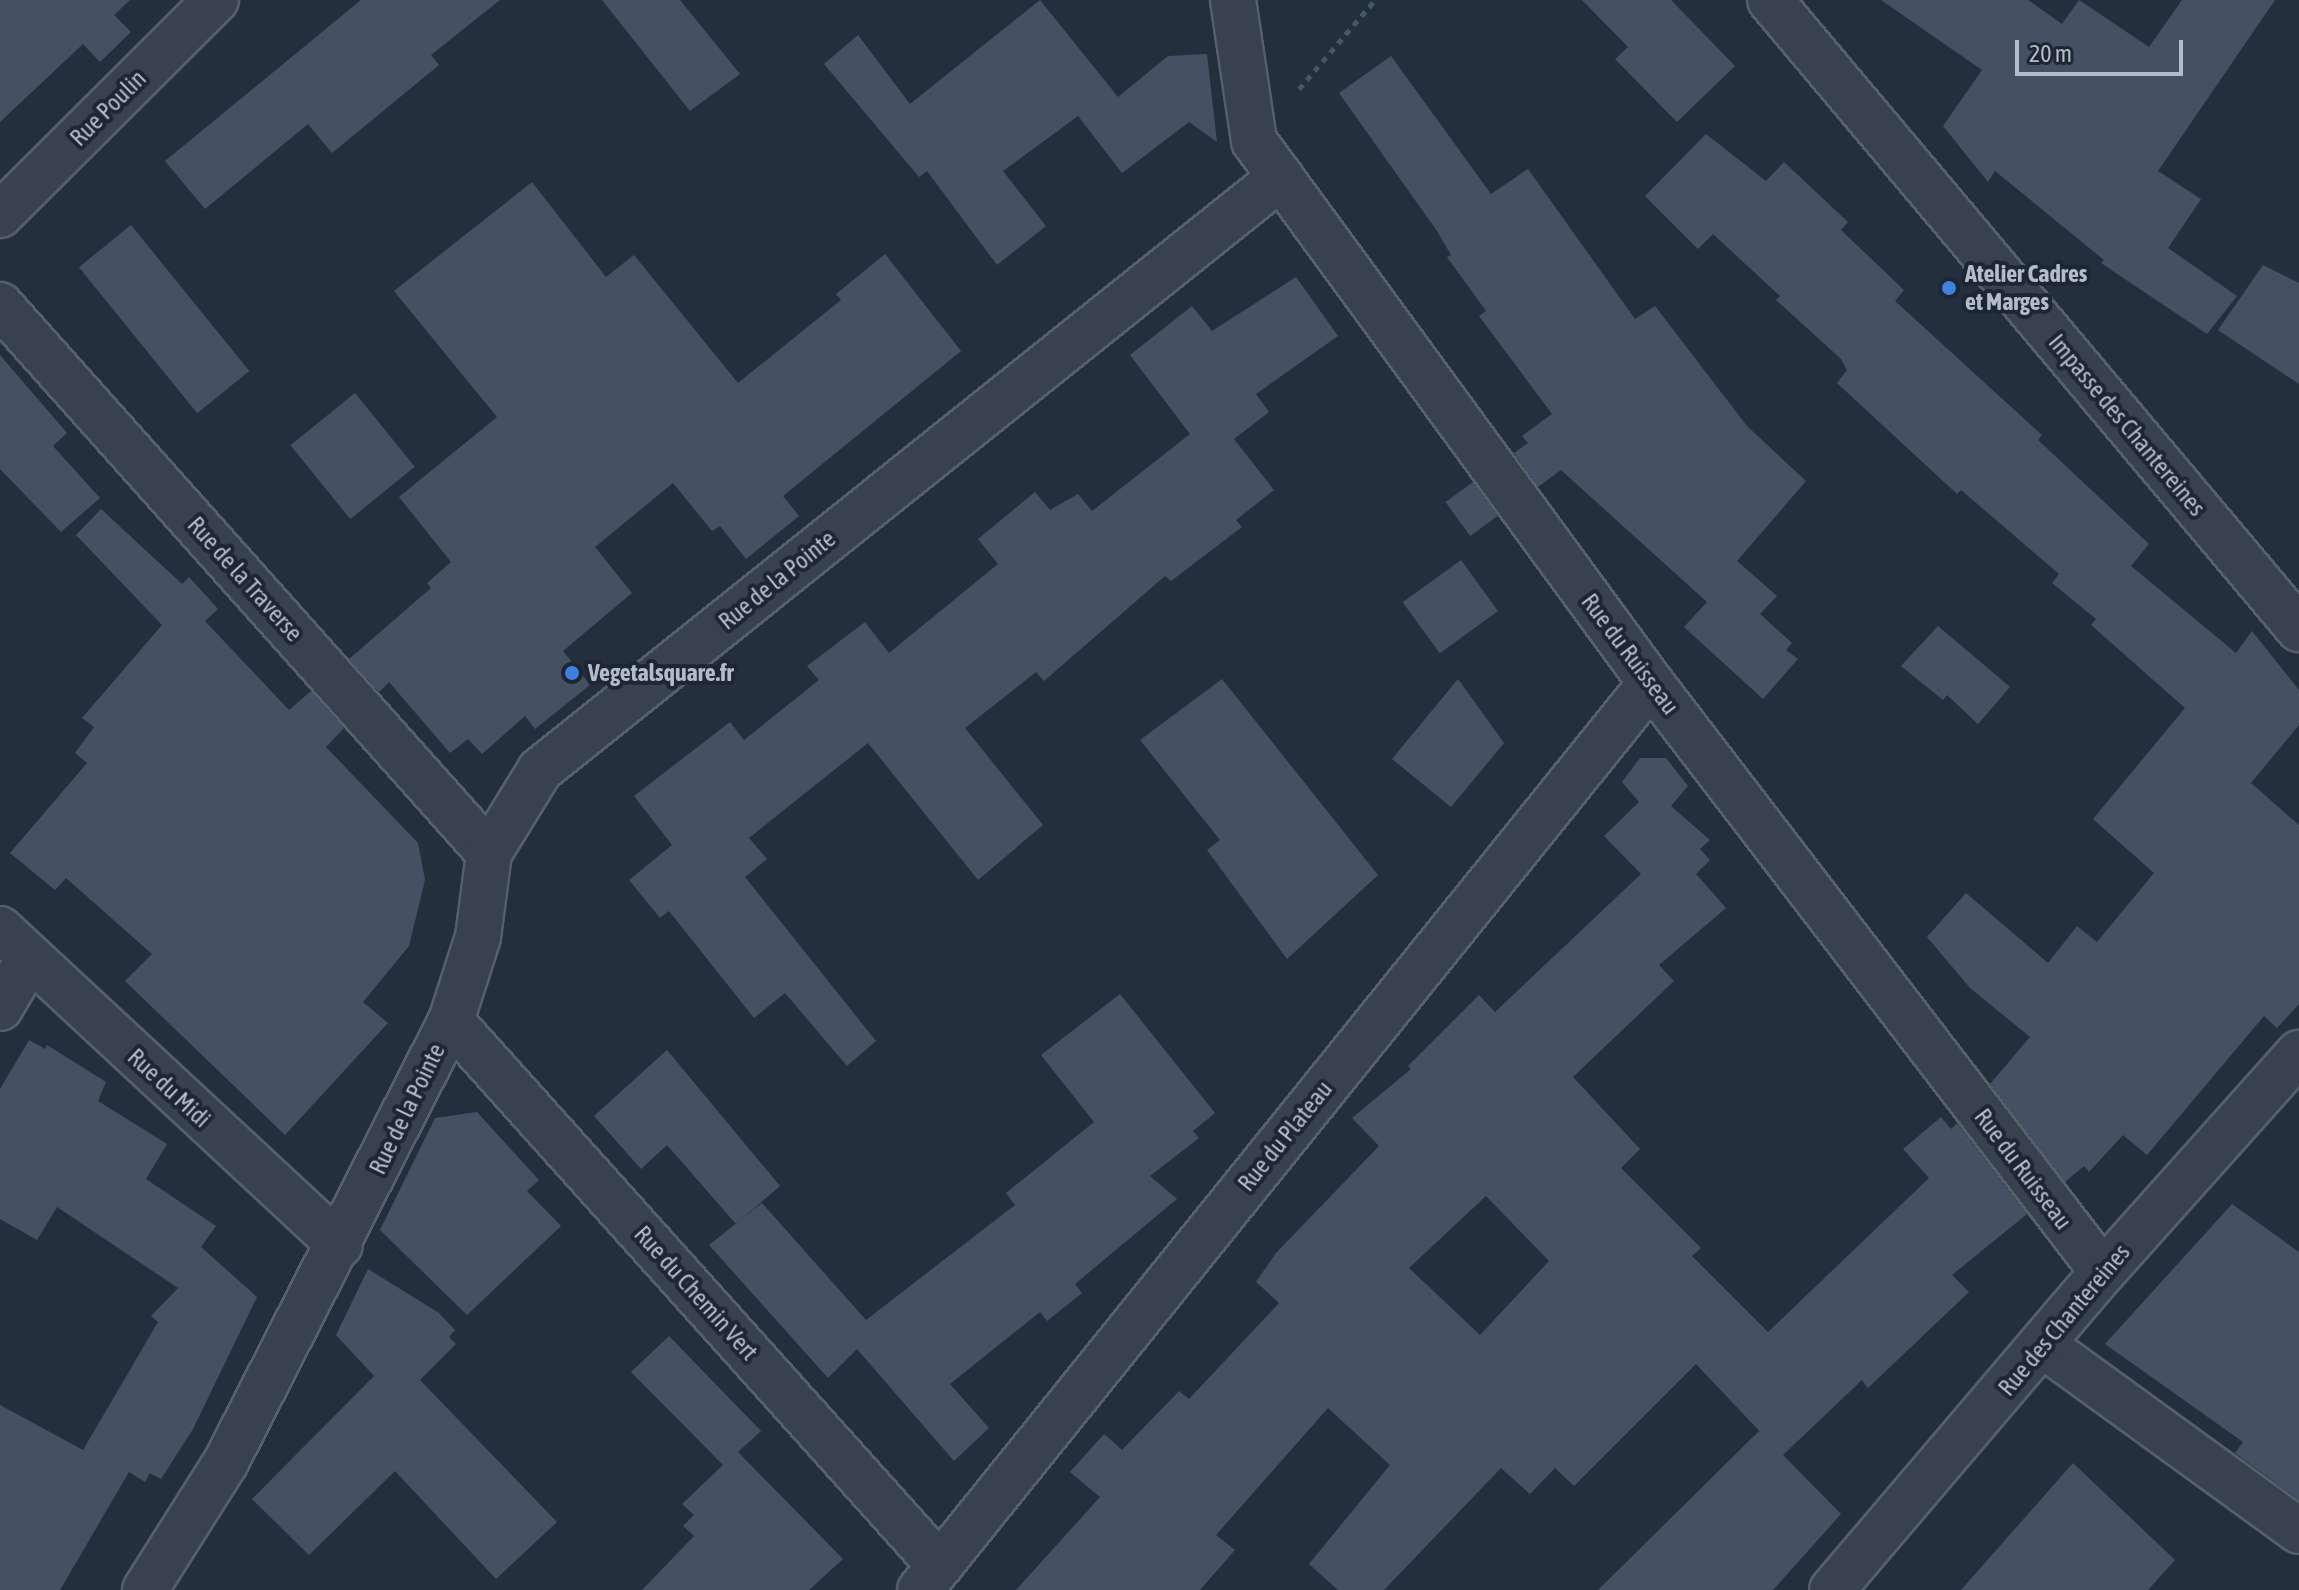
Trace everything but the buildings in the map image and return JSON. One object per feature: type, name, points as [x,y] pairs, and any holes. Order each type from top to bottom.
[{"type":"street","name":"Rue Poulin","points":[[0,215],[216,0]]},
{"type":"street","name":"Rue du Ruisseau","points":[[1233,0],[1254,141],[1651,683],[2103,1272]]},
{"type":"street","name":"Impasse des Chantereines","points":[[1770,0],[2299,629]]},
{"type":"street","name":"Rue de la Pointe","points":[[145,1590],[226,1462],[340,1245],[451,1021],[478,937],[489,853],[540,770],[1281,177]]},
{"type":"street","name":"Rue de la Traverse","points":[[0,305],[489,853]]},
{"type":"street","name":"Rue du Plateau","points":[[930,1578],[1651,683]]},
{"type":"street","points":[[0,1008],[15,943]]},
{"type":"street","name":"Rue du Midi","points":[[15,943],[340,1245]]},
{"type":"street","name":"Rue du Chemin Vert","points":[[451,1021],[930,1578]]},
{"type":"street","name":"Rue des Chantereines","points":[[1832,1590],[2103,1272],[2299,1053]]},
{"type":"street","points":[[2043,1345],[2299,1531]]},
{"type":"path","points":[[1254,141],[1375,0]]},
{"type":"place","name":"Atelier Cadres et Marges","points":[[1949,288]]},
{"type":"place","name":"Vegetalsquare.fr","points":[[572,673]]}]
